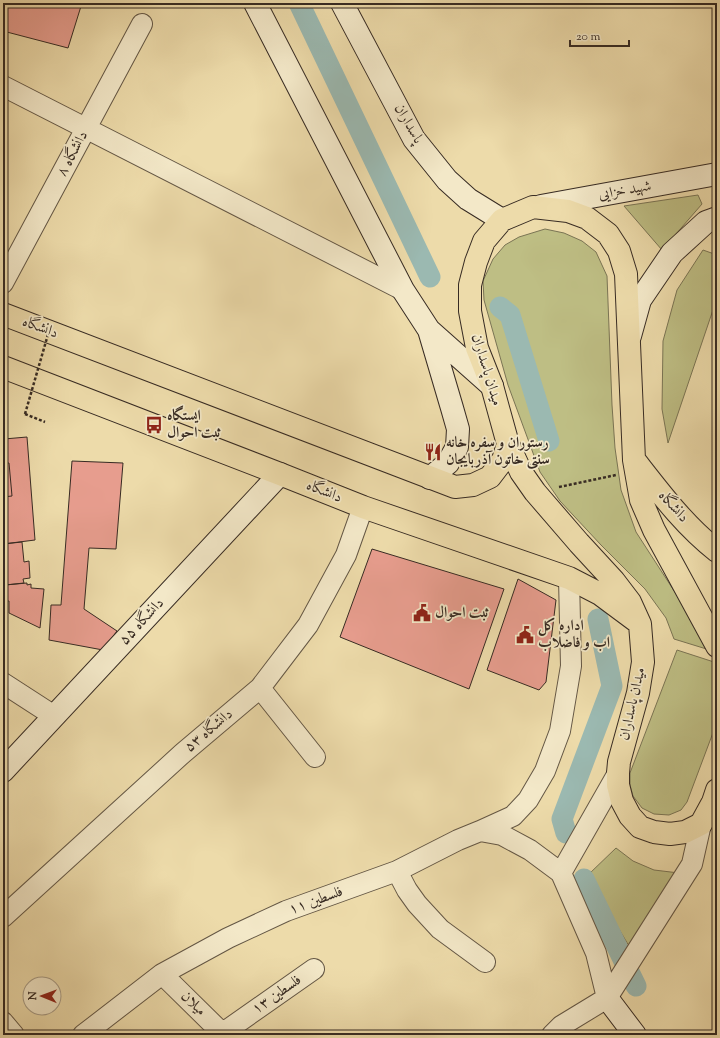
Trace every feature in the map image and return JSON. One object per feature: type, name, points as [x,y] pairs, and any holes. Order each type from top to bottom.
[{"type":"main road","name":"میدان پاسداران","points":[[700,824],[685,832],[670,834],[654,832],[640,827],[630,816],[622,801],[618,785],[619,762],[638,693],[643,662],[640,624],[630,602],[614,580],[534,492],[508,444],[492,386],[477,348],[470,311],[470,285],[476,262],[484,241],[502,220],[533,207],[568,211],[587,218],[608,234],[619,251],[626,274],[634,460],[642,500],[654,530],[717,646]]},
{"type":"main road","name":"دانشگاه","points":[[3,314],[455,487],[473,485],[490,477],[503,460],[508,444]]},
{"type":"main road","name":"دانشگاه","points":[[6,370],[363,507],[569,578],[600,594],[640,624]]},
{"type":"main road","name":"دانشگاه","points":[[634,460],[672,508],[717,551]]},
{"type":"main road","points":[[700,824],[713,802],[717,790]]},
{"type":"street","points":[[255,3],[403,290],[429,330],[492,386]]},
{"type":"street","name":"پاسداران","points":[[342,3],[414,139],[447,180],[468,199],[502,220]]},
{"type":"street","name":"دانشگاه ۸","points":[[3,283],[142,24]]},
{"type":"street","points":[[3,86],[403,290]]},
{"type":"street","name":"شهید خزایی","points":[[533,207],[717,174]]},
{"type":"street","points":[[629,341],[640,300],[672,253],[706,222],[717,218]]},
{"type":"street","points":[[429,330],[458,429],[457,447],[448,463],[430,478]]},
{"type":"street","name":"دانشگاه ۵۵","points":[[3,771],[280,474]]},
{"type":"street","name":"دانشگاه ۵۳","points":[[3,917],[183,753],[260,688],[308,625],[346,555],[363,507]]},
{"type":"street","name":"فلسطین ۱۱","points":[[82,1035],[162,974],[228,938],[286,911],[397,871],[458,840],[512,816],[528,800],[545,770],[560,731],[571,666],[569,578]]},
{"type":"street","points":[[3,683],[54,716]]},
{"type":"street","points":[[260,688],[315,757]]},
{"type":"street","points":[[561,873],[618,773]]},
{"type":"street","points":[[552,1035],[561,1026],[607,998],[692,864],[700,824]]},
{"type":"street","points":[[480,831],[502,836],[530,850],[561,873],[596,952],[607,998],[635,1035]]},
{"type":"street","points":[[397,871],[407,890],[417,904],[440,929],[484,962]]},
{"type":"street","name":"فلسطین ۱۳","points":[[222,1034],[314,969]]},
{"type":"street","name":"میلان","points":[[162,974],[222,1034]]},
{"type":"street","points":[[3,1022],[14,1035]]},
{"type":"path","points":[[45,422],[25,414],[51,324]]},
{"type":"path","points":[[534,492],[605,478],[625,472],[634,460]]},
{"type":"green space","points":[[698,195],[702,204],[662,250],[624,206]]},
{"type":"green space","points":[[545,229],[564,233],[582,241],[596,252],[607,276],[612,405],[615,448],[621,490],[636,532],[713,651],[674,639],[666,618],[645,589],[560,501],[540,472],[508,385],[484,300],[483,281],[493,259],[505,245],[519,237]]},
{"type":"green space","points":[[703,250],[717,255],[717,298],[668,443],[662,409],[663,341],[677,290]]},
{"type":"green space","points":[[677,650],[717,663],[717,722],[687,802],[681,810],[669,815],[654,814],[642,808],[633,796],[630,785],[630,773]]},
{"type":"green space","points":[[616,848],[633,861],[654,870],[679,873],[632,951],[601,899],[589,874]]},
{"type":"building","points":[[3,3],[82,3],[68,48],[3,31]]},
{"type":"building","points":[[27,437],[35,540],[3,544],[4,439]]},
{"type":"building","points":[[72,461],[123,463],[116,549],[89,548],[84,609],[117,631],[103,650],[49,640],[51,605],[61,605]]},
{"type":"building","points":[[3,463],[9,463],[12,496],[3,497]]},
{"type":"building","points":[[22,542],[24,562],[29,561],[30,578],[23,579],[24,583],[5,585],[3,544]]},
{"type":"building","name":"ثبت احوال","points":[[372,549],[504,589],[469,689],[340,637]]},
{"type":"building","name":"اداره کل اب و فاضلاب","points":[[518,579],[556,600],[546,682],[539,690],[487,670]]},
{"type":"building","points":[[3,580],[5,580],[6,601],[3,601]]},
{"type":"building","points":[[27,583],[27,585],[31,584],[31,588],[44,589],[40,628],[9,613],[9,601],[6,601],[5,585]]},
{"type":"waterway","points":[[299,3],[430,277]]},
{"type":"waterway","points":[[500,307],[510,315],[549,441]]},
{"type":"waterway","points":[[566,833],[562,819],[612,686],[598,619]]},
{"type":"waterway","points":[[584,879],[636,986]]},
{"type":"place","name":"ایستگاه ثبت احوال","points":[[154,425]]},
{"type":"place","name":"رستوران و سفره خانه سنتی خاتون آذربایجان","points":[[433,452]]},
{"type":"place","name":"ثبت احوال","points":[[422,613]]},
{"type":"place","name":"اداره کل اب و فاضلاب","points":[[525,635]]}]
